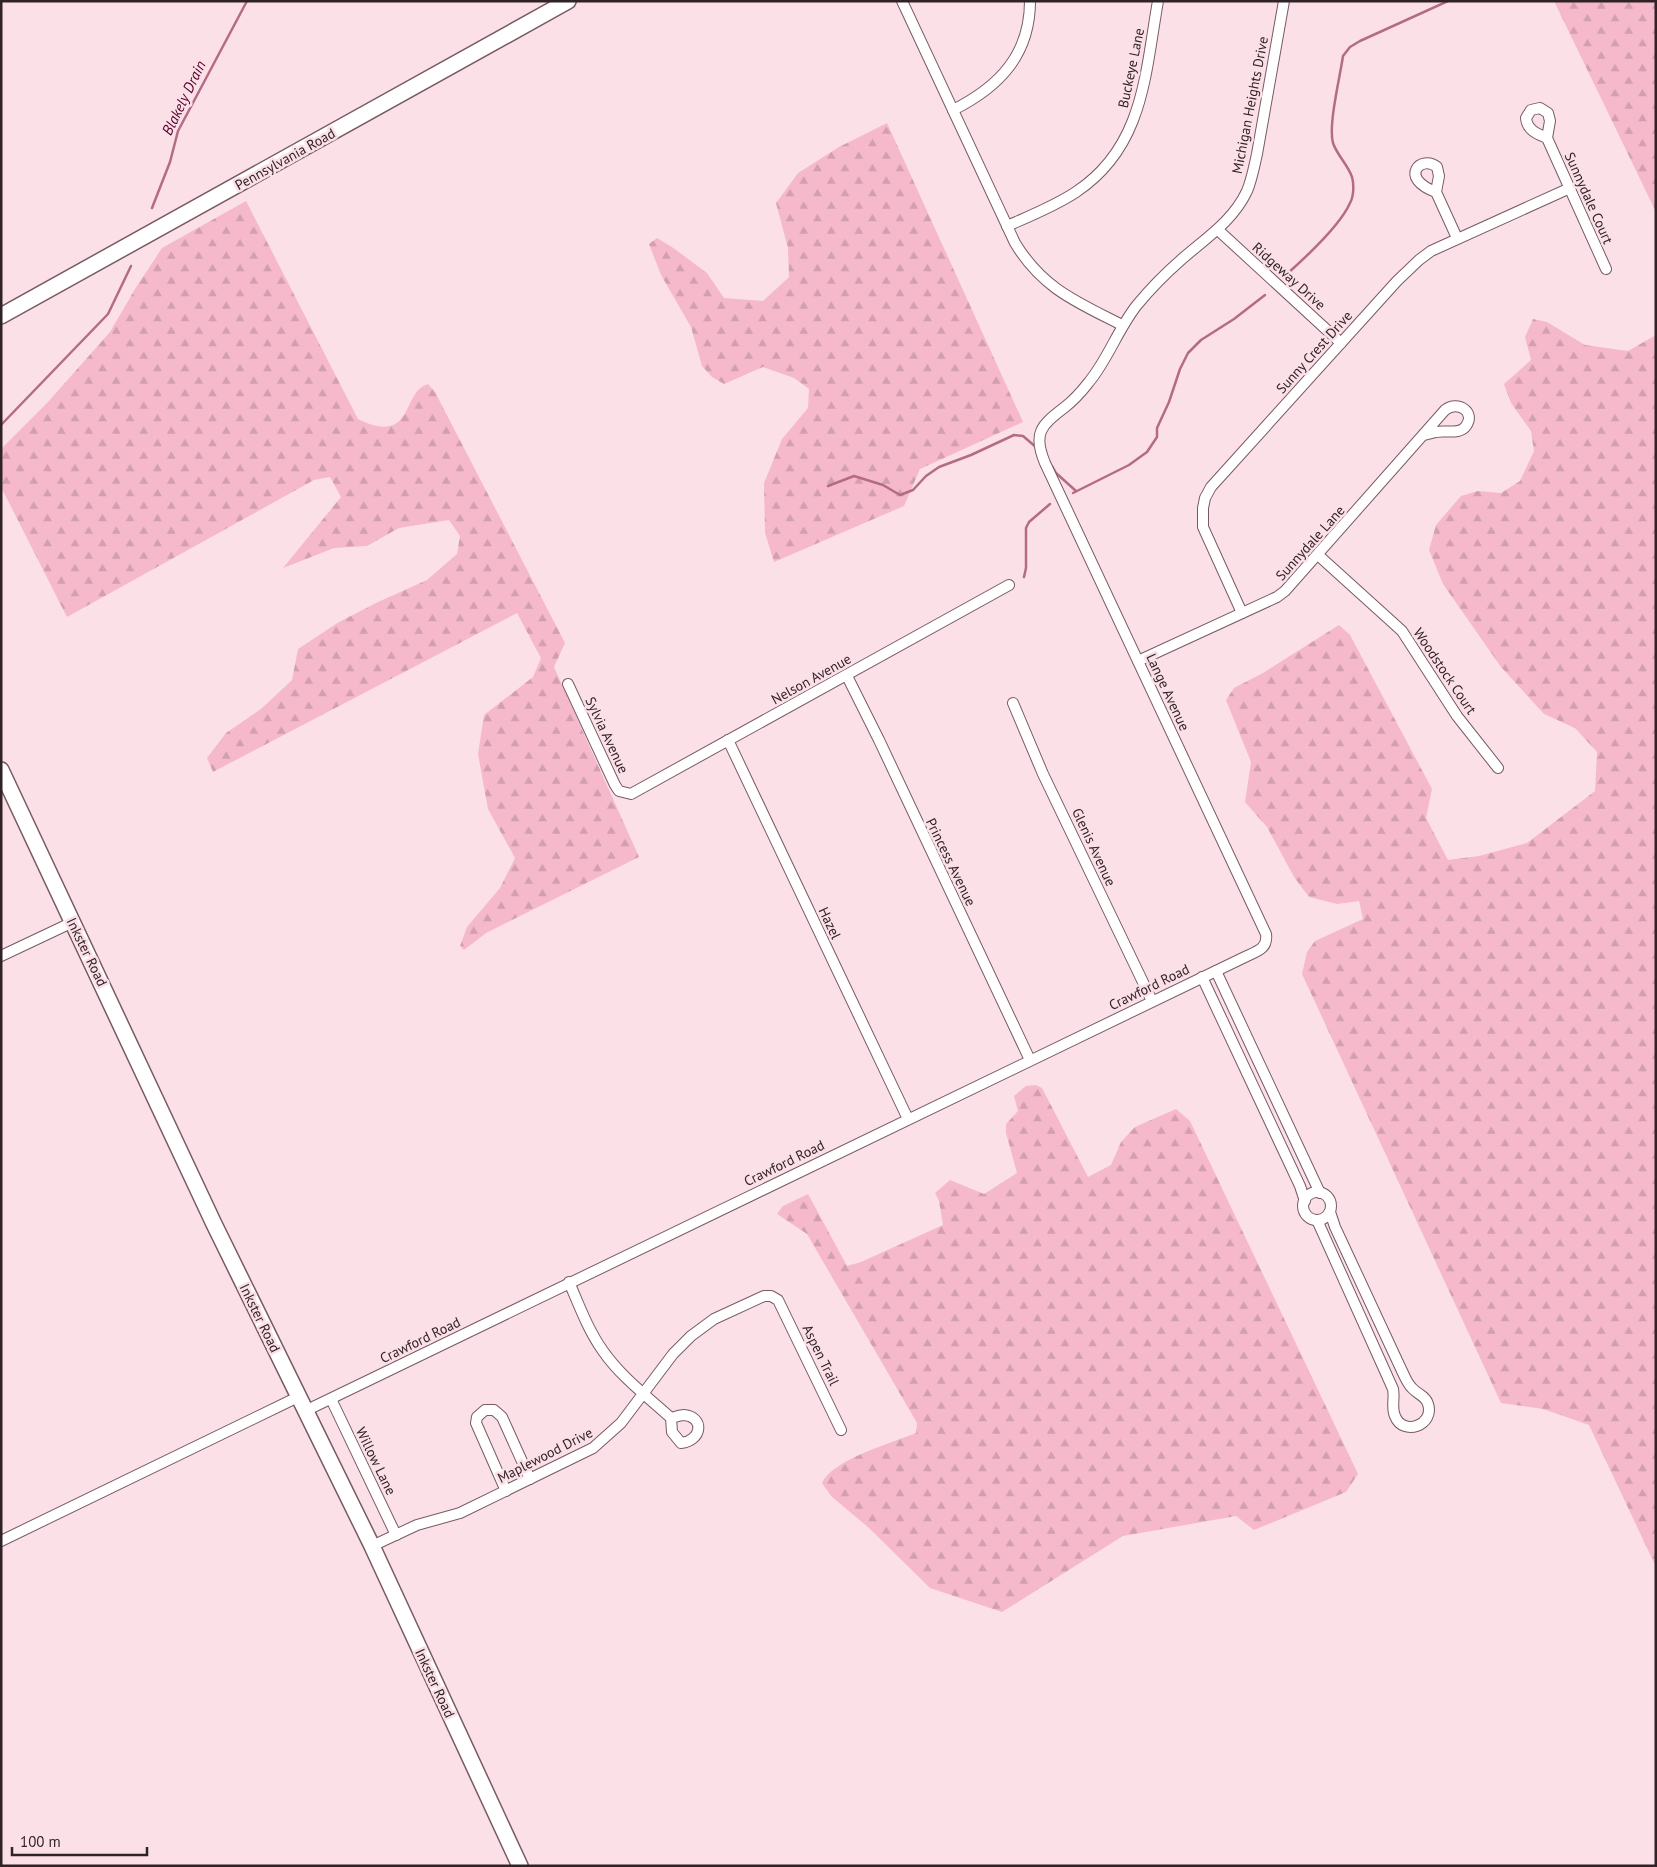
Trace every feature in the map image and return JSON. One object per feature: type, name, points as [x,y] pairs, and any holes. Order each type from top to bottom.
[{"type":"street","name":"Pennsylvania Road","points":[[1,316],[568,1]]},
{"type":"street","points":[[902,1],[1015,243],[1031,267],[1057,291],[1122,325]]},
{"type":"street","points":[[953,110],[986,91],[1006,71],[1022,45],[1027,32],[1030,1]]},
{"type":"street","name":"Buckeye Lane","points":[[1007,226],[1077,191],[1092,179],[1120,148],[1131,127],[1139,105],[1158,1]]},
{"type":"street","name":"Michigan Heights Drive","points":[[1045,463],[1038,442],[1044,425],[1075,398],[1092,379],[1122,325],[1154,285],[1218,230],[1241,201],[1253,172],[1284,1]]},
{"type":"street","name":"Sunnydale Court","points":[[1547,138],[1606,269]]},
{"type":"street","name":"Sunny Crest Drive","points":[[1242,613],[1205,532],[1202,517],[1211,486],[1410,267],[1426,254],[1457,238],[1570,188]]},
{"type":"street","points":[[1436,192],[1457,238]]},
{"type":"street","name":"Ridgeway Drive","points":[[1218,230],[1341,342]]},
{"type":"street","name":"Sunnydale Lane","points":[[1138,661],[1285,591],[1424,435]]},
{"type":"street","name":"Lange Avenue","points":[[1045,463],[1266,934]]},
{"type":"street","name":"Woodstock Court","points":[[1318,554],[1402,631],[1457,716],[1498,768]]},
{"type":"street","name":"Nelson Avenue","points":[[625,793],[631,794],[638,791],[1009,585]]},
{"type":"street","name":"Princess Avenue","points":[[847,676],[1030,1060]]},
{"type":"street","name":"Sylvia Avenue","points":[[568,684],[615,785],[625,793]]},
{"type":"street","name":"Glenis Avenue","points":[[1013,704],[1043,774],[1152,1001]]},
{"type":"street","name":"Hazel","points":[[728,740],[908,1119]]},
{"type":"street","name":"Inkster Road","points":[[1,770],[298,1397],[372,1546],[520,1866]]},
{"type":"street","points":[[1,956],[72,922]]},
{"type":"street","name":"Crawford Road","points":[[305,1411],[1260,950],[1266,943],[1266,934]]},
{"type":"street","points":[[1216,971],[1320,1193]]},
{"type":"street","points":[[1202,977],[1300,1186],[1305,1201],[1304,1212],[1307,1216],[1317,1220],[1326,1217],[1332,1207],[1324,1194],[1320,1193],[1312,1194],[1305,1201]]},
{"type":"street","points":[[1256,1093],[1270,1086]]},
{"type":"street","points":[[1317,1220],[1388,1378],[1394,1396],[1394,1411],[1397,1421],[1410,1427],[1419,1425],[1428,1417],[1428,1404],[1423,1396],[1412,1388],[1402,1371],[1334,1227],[1330,1212]]},
{"type":"street","points":[[569,1282],[592,1334],[602,1350],[618,1370],[672,1418]]},
{"type":"street","name":"Maplewood Drive","points":[[372,1546],[417,1525],[460,1513],[583,1454],[603,1441],[621,1423],[673,1354],[700,1328],[757,1298],[772,1296]]},
{"type":"street","name":"Aspen Trail","points":[[772,1296],[778,1300],[786,1314],[841,1430]]},
{"type":"street","points":[[1353,1303],[1366,1297]]},
{"type":"street","points":[[1388,1378],[1402,1371]]},
{"type":"street","points":[[1,1541],[298,1397]]},
{"type":"street","name":"Willow Lane","points":[[331,1399],[396,1535]]},
{"type":"street","points":[[506,1491],[476,1423],[477,1417],[485,1410],[491,1409],[499,1414],[530,1479]]},
{"type":"green space","points":[[1554,1],[1656,1],[1656,212]]},
{"type":"green space","points":[[887,123],[1023,422],[920,469],[904,506],[774,562],[765,533],[764,483],[782,439],[808,408],[809,389],[794,378],[763,367],[724,384],[712,377],[702,366],[691,327],[661,275],[649,244],[657,238],[672,247],[707,273],[724,298],[763,301],[789,277],[788,248],[776,203],[798,173],[839,147]]},
{"type":"green space","points":[[246,201],[358,419],[376,426],[389,426],[398,422],[404,415],[420,389],[428,384],[435,392],[565,643],[554,667],[639,857],[486,933],[464,950],[460,946],[467,927],[500,888],[515,858],[488,809],[478,754],[484,715],[533,677],[541,658],[517,613],[213,772],[207,758],[226,733],[261,709],[292,680],[298,649],[339,622],[427,580],[457,554],[460,536],[449,520],[399,528],[367,546],[334,548],[283,568],[341,497],[330,477],[314,480],[67,617],[1,487],[1,449],[48,402],[110,332],[162,248]]},
{"type":"green space","points":[[1533,319],[1547,322],[1585,345],[1628,351],[1656,335],[1656,1567],[1589,1425],[1543,1409],[1501,1403],[1302,974],[1307,952],[1315,941],[1363,919],[1359,901],[1337,904],[1309,897],[1294,877],[1267,827],[1245,802],[1251,762],[1226,700],[1234,688],[1263,673],[1339,625],[1350,635],[1432,789],[1426,818],[1448,860],[1479,856],[1527,843],[1595,791],[1597,752],[1575,728],[1544,714],[1501,667],[1443,584],[1429,550],[1436,525],[1461,496],[1478,491],[1501,493],[1520,481],[1534,451],[1531,431],[1511,403],[1504,384],[1531,360],[1525,337]]},
{"type":"green space","points":[[1036,1085],[1042,1088],[1088,1177],[1111,1165],[1121,1142],[1135,1127],[1176,1109],[1190,1121],[1358,1474],[1346,1492],[1254,1530],[1236,1516],[1123,1536],[1002,1612],[930,1588],[869,1528],[831,1496],[822,1483],[828,1474],[850,1459],[916,1433],[917,1423],[807,1234],[777,1214],[783,1206],[808,1194],[847,1266],[861,1262],[943,1225],[939,1201],[935,1193],[950,1180],[984,1194],[1017,1173],[1006,1133],[1006,1124],[1018,1111],[1014,1096],[1026,1086]]},
{"type":"waterway","name":"Blakely Drain","points":[[152,208],[170,162],[178,131],[247,1]]},
{"type":"waterway","points":[[1287,274],[1331,231],[1345,212],[1352,197],[1352,177],[1333,143],[1332,135],[1333,113],[1343,56],[1350,47],[1360,41],[1448,1]]},
{"type":"waterway","name":"Blakely Drain","points":[[1,425],[108,314],[131,266]]},
{"type":"waterway","points":[[1073,493],[1129,465],[1147,452],[1157,437],[1157,428],[1188,353],[1201,340],[1234,319],[1265,295]]},
{"type":"waterway","points":[[828,486],[854,476],[883,485],[900,495],[913,490],[926,476],[939,467],[971,455],[1014,435],[1023,436],[1037,448]]},
{"type":"waterway","points":[[1052,466],[1056,473],[1076,491]]},
{"type":"waterway","points":[[1024,577],[1026,568],[1026,528],[1029,522],[1050,504]]}]
